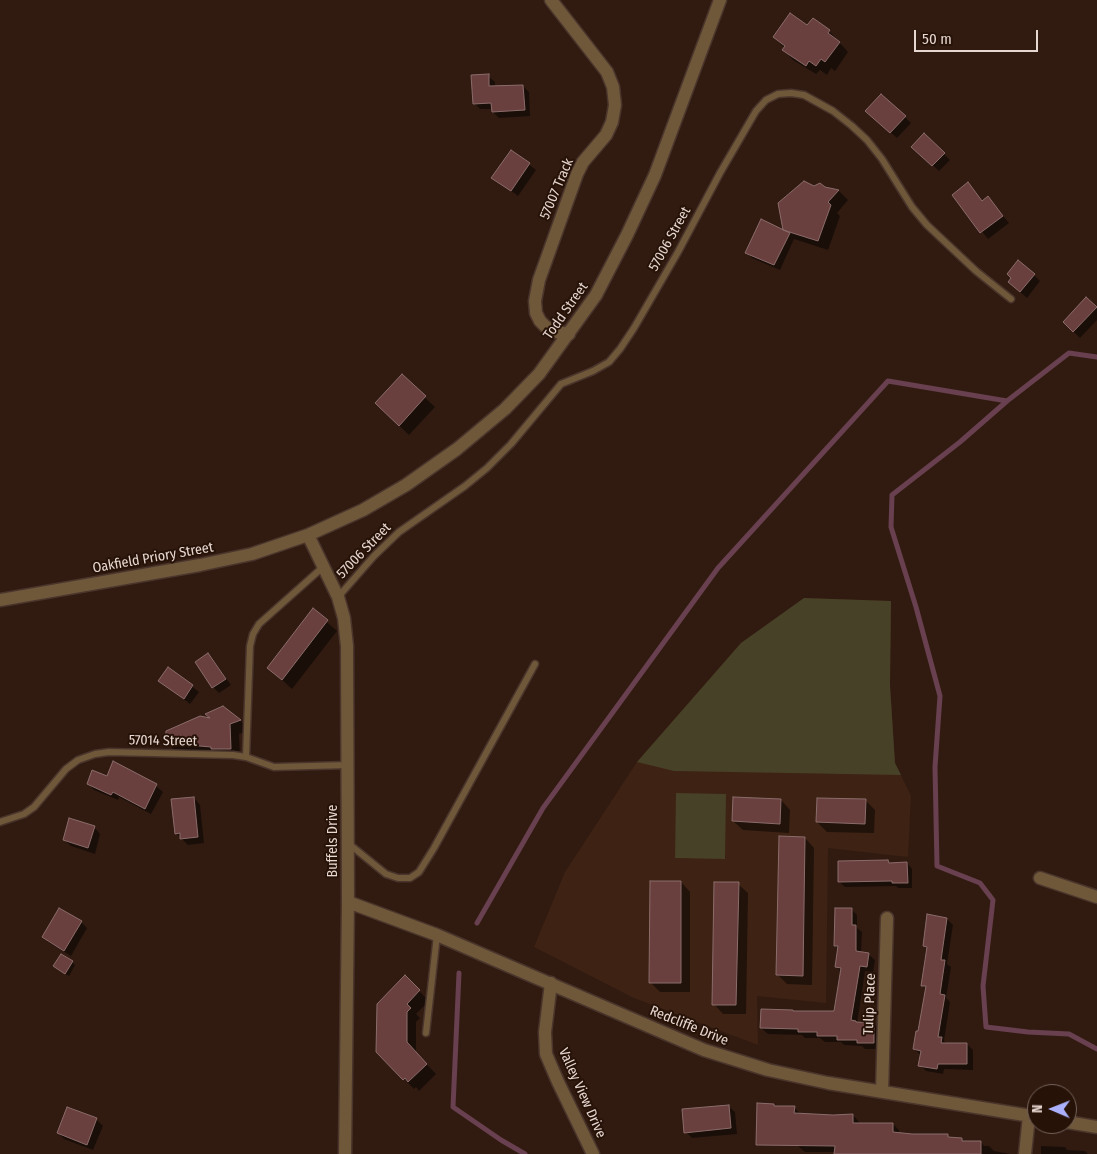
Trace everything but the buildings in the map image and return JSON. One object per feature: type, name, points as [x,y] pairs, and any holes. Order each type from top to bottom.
[{"type":"street","name":"57007 Track","points":[[551,0],[607,72],[613,87],[615,105],[612,122],[606,135],[583,162],[577,174],[544,265],[535,300],[536,312],[540,321],[546,327],[556,332],[569,334]]},
{"type":"street","name":"Todd Street","points":[[308,535],[363,510],[406,485],[457,449],[505,409],[538,374],[569,334],[596,295],[655,175],[720,0]]},
{"type":"street","name":"Buffels Drive","points":[[308,535],[338,597],[344,618],[347,646],[348,902],[346,1154]]},
{"type":"street","name":"Oakfield Priory Street","points":[[0,600],[200,565],[252,554],[308,535]]},
{"type":"street","points":[[1040,878],[1097,896]]},
{"type":"street","name":"Redcliffe Drive","points":[[348,902],[437,935],[704,1050],[768,1070],[828,1083],[1027,1115]]},
{"type":"street","name":"Tulip Place","points":[[882,1092],[888,918]]},
{"type":"street","name":"Valley View Drive","points":[[551,983],[545,1032],[546,1054],[593,1154]]},
{"type":"street","points":[[1077,1124],[1097,1127]]},
{"type":"street","points":[[1025,1154],[1029,1134]]},
{"type":"lane","name":"57006 Street","points":[[338,597],[374,556],[399,532],[465,486],[487,468],[511,444],[561,384],[593,371],[609,362],[634,328],[756,111],[766,100],[778,94],[804,95],[833,111],[852,126],[867,140],[882,159],[912,207],[927,225],[976,271],[1010,299]]},
{"type":"lane","points":[[246,757],[250,646],[253,634],[259,624],[323,567]]},
{"type":"lane","points":[[348,843],[386,874],[398,878],[410,878],[419,872],[535,664]]},
{"type":"lane","name":"57014 Street","points":[[0,822],[24,814],[34,807],[66,769],[78,760],[95,754],[109,752],[214,754],[246,757],[274,767],[348,765]]},
{"type":"lane","points":[[426,1033],[437,935]]},
{"type":"shaded area","points":[[804,598],[891,601],[890,685],[895,763],[911,796],[908,857],[828,848],[826,1003],[757,996],[758,1045],[634,998],[534,947],[565,872],[637,762],[741,643]]},
{"type":"shaded area","points":[[804,598],[891,601],[890,685],[895,763],[901,775],[674,771],[637,762],[741,643]]},
{"type":"shaded area","points":[[676,793],[726,794],[725,859],[675,858]]},
{"type":"waterway","points":[[477,923],[543,808],[718,568],[888,381],[1007,401],[1069,353],[1097,357]]},
{"type":"waterway","points":[[1007,401],[960,442],[892,495],[891,527],[916,607],[940,696],[935,767],[937,866],[980,883],[993,900],[983,986],[986,1027],[1069,1034],[1097,1049]]},
{"type":"waterway","points":[[459,973],[453,1107],[525,1154]]}]
